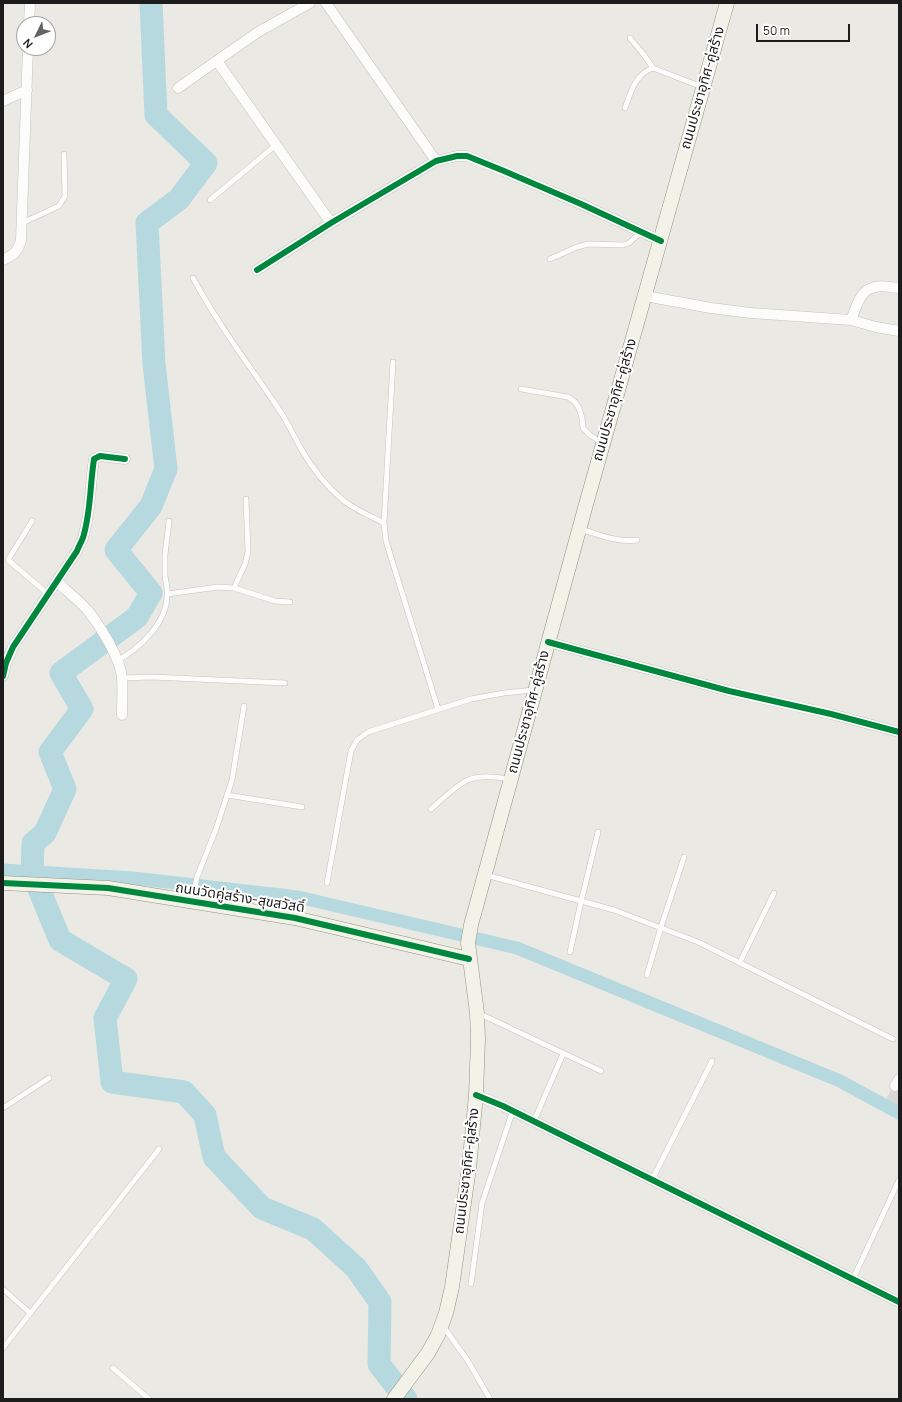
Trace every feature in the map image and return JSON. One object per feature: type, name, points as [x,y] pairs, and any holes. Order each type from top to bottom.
[{"type":"main road","name":"ถนนประชาอุทิศ-คู่สร้าง","points":[[394,1399],[428,1353],[442,1325],[452,1287],[469,1168],[476,1095],[478,1040],[477,1013],[468,943],[471,925],[486,875],[510,779],[579,528],[727,3]]},
{"type":"main road","name":"ถนนวัดคู่สร้าง-สุขสวัสดิ์","points":[[3,883],[108,888],[193,896],[295,918],[469,959]]},
{"type":"street","points":[[29,16],[30,3]]},
{"type":"street","points":[[178,88],[258,32],[310,3]]},
{"type":"street","points":[[326,3],[436,161]]},
{"type":"street","points":[[3,260],[14,255],[19,249],[21,240],[28,56]]},
{"type":"street","points":[[216,61],[331,223]]},
{"type":"street","points":[[3,101],[26,90]]},
{"type":"street","points":[[257,270],[331,223],[436,161],[457,156],[467,156],[581,204],[661,241]]},
{"type":"street","points":[[852,320],[858,301],[866,291],[874,286],[897,288]]},
{"type":"street","points":[[645,296],[711,308],[744,312],[852,320],[876,327],[899,331]]},
{"type":"street","points":[[3,676],[5,663],[13,647],[77,551],[84,535],[89,508],[91,476],[94,459],[100,456],[125,460]]},
{"type":"street","points":[[57,582],[89,612],[111,645],[122,678],[122,715]]},
{"type":"street","points":[[548,642],[729,691],[831,714],[899,732]]},
{"type":"street","points":[[476,1095],[512,1110],[899,1302]]},
{"type":"lane","points":[[630,38],[653,68],[703,88]]},
{"type":"lane","points":[[624,108],[635,81],[647,70],[653,68]]},
{"type":"lane","points":[[210,200],[276,145]]},
{"type":"lane","points":[[22,223],[59,206],[62,202],[65,196],[64,154]]},
{"type":"lane","points":[[550,259],[577,247],[588,244],[623,245],[629,243],[641,232]]},
{"type":"lane","points":[[193,278],[209,308],[290,425],[300,447],[320,476],[344,500],[363,513],[384,523]]},
{"type":"lane","points":[[393,362],[384,523],[386,541],[438,709]]},
{"type":"lane","points":[[521,390],[568,397],[575,402],[579,408],[583,428],[603,444]]},
{"type":"lane","points":[[234,588],[245,564],[248,552],[246,499]]},
{"type":"lane","points":[[32,521],[8,560],[48,594]]},
{"type":"lane","points":[[117,661],[129,654],[152,631],[162,616],[168,594],[165,576],[165,553],[169,521]]},
{"type":"lane","points":[[579,528],[606,537],[628,542],[637,540]]},
{"type":"lane","points":[[168,594],[218,587],[234,588],[275,601],[290,602]]},
{"type":"lane","points":[[122,678],[152,677],[285,683]]},
{"type":"lane","points":[[327,883],[351,751],[357,740],[368,732],[471,699],[504,693],[535,690]]},
{"type":"lane","points":[[193,896],[197,877],[216,829],[232,780],[244,706]]},
{"type":"lane","points":[[431,809],[448,794],[468,780],[491,776],[510,779]]},
{"type":"lane","points":[[227,795],[302,807]]},
{"type":"lane","points":[[570,952],[598,832]]},
{"type":"lane","points":[[647,975],[684,858]]},
{"type":"lane","points":[[486,875],[614,910],[661,927],[698,942],[740,962],[893,1040]]},
{"type":"lane","points":[[740,962],[774,893]]},
{"type":"lane","points":[[477,1013],[601,1071]]},
{"type":"lane","points":[[534,1121],[563,1054]]},
{"type":"lane","points":[[652,1180],[712,1061]]},
{"type":"lane","points":[[3,1108],[49,1078]]},
{"type":"lane","points":[[471,1284],[482,1203],[512,1110]]},
{"type":"lane","points":[[3,1348],[159,1149]]},
{"type":"lane","points":[[853,1279],[899,1180]]},
{"type":"lane","points":[[3,1289],[30,1313]]},
{"type":"lane","points":[[442,1325],[468,1361],[490,1399]]},
{"type":"lane","points":[[113,1368],[149,1399]]},
{"type":"shaded area","points":[[899,1072],[899,1109],[885,1102]]},
{"type":"waterway","points":[[151,3],[156,115],[206,163],[179,199],[147,223],[154,364],[166,469],[151,506],[116,550],[151,593],[137,617],[61,673],[82,709],[50,752],[65,789],[45,833],[33,843],[32,872],[60,940],[126,979],[105,1018],[112,1082],[184,1092],[205,1115],[214,1157],[262,1208],[313,1229],[356,1268],[380,1302],[379,1364],[406,1399]]},
{"type":"waterway","points":[[3,870],[133,878],[298,897],[517,948],[840,1081],[899,1113]]},
{"type":"cycle path","points":[[257,270],[331,223],[436,161],[457,156],[467,156],[504,171],[581,204],[661,241]]},
{"type":"cycle path","points":[[3,676],[6,663],[13,647],[77,551],[83,538],[88,515],[94,459],[100,456],[125,459]]},
{"type":"cycle path","points":[[548,642],[729,691],[831,714],[899,732]]},
{"type":"cycle path","points":[[3,883],[108,888],[295,918],[469,959]]},
{"type":"cycle path","points":[[476,1095],[503,1106],[899,1302]]}]
